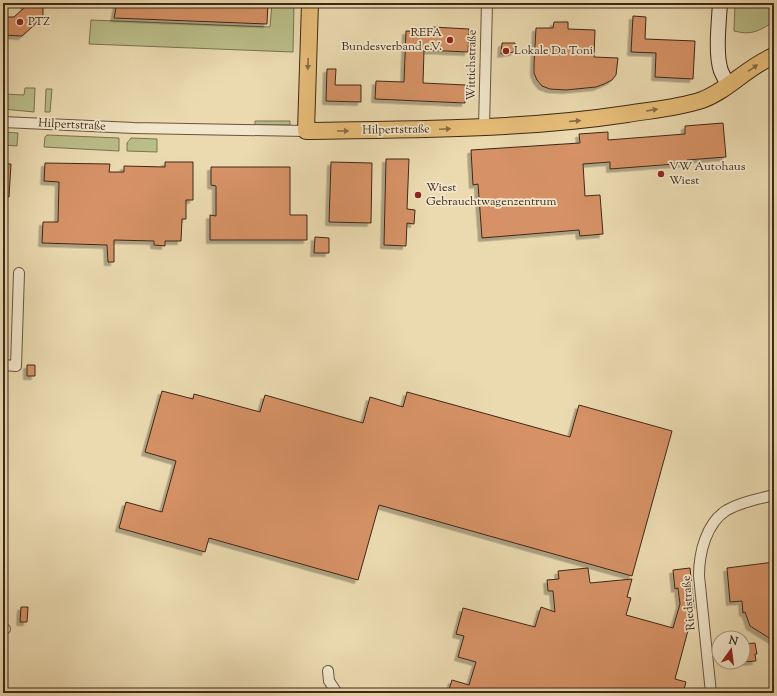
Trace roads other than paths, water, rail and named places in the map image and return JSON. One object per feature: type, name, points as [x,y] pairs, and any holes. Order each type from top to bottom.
[{"type":"main road","points":[[306,131],[310,3]]},
{"type":"main road","name":"Hilpertstraße","points":[[306,131],[484,127],[584,120],[675,107],[703,99],[733,82],[760,63],[774,56]]},
{"type":"street","name":"Wittichstraße","points":[[484,127],[487,3]]},
{"type":"street","points":[[720,3],[719,49],[729,68],[733,82]]},
{"type":"street","name":"Hilpertstraße","points":[[3,122],[146,129],[306,131]]},
{"type":"street","points":[[3,365],[16,366],[19,273]]},
{"type":"street","name":"Riedstraße","points":[[711,693],[699,565],[706,538],[713,524],[726,511],[741,504],[774,495]]},
{"type":"street","points":[[328,671],[329,681],[337,693]]},
{"type":"place","name":"PTZ","points":[[20,22]]},
{"type":"place","name":"REFA Bundesverband e.V.","points":[[450,40]]},
{"type":"place","name":"Lokale Da Toni","points":[[506,51]]},
{"type":"place","name":"VW Autohaus Wiest","points":[[661,174]]},
{"type":"place","name":"Wiest Gebrauchtwagenzentrum","points":[[418,195]]}]
